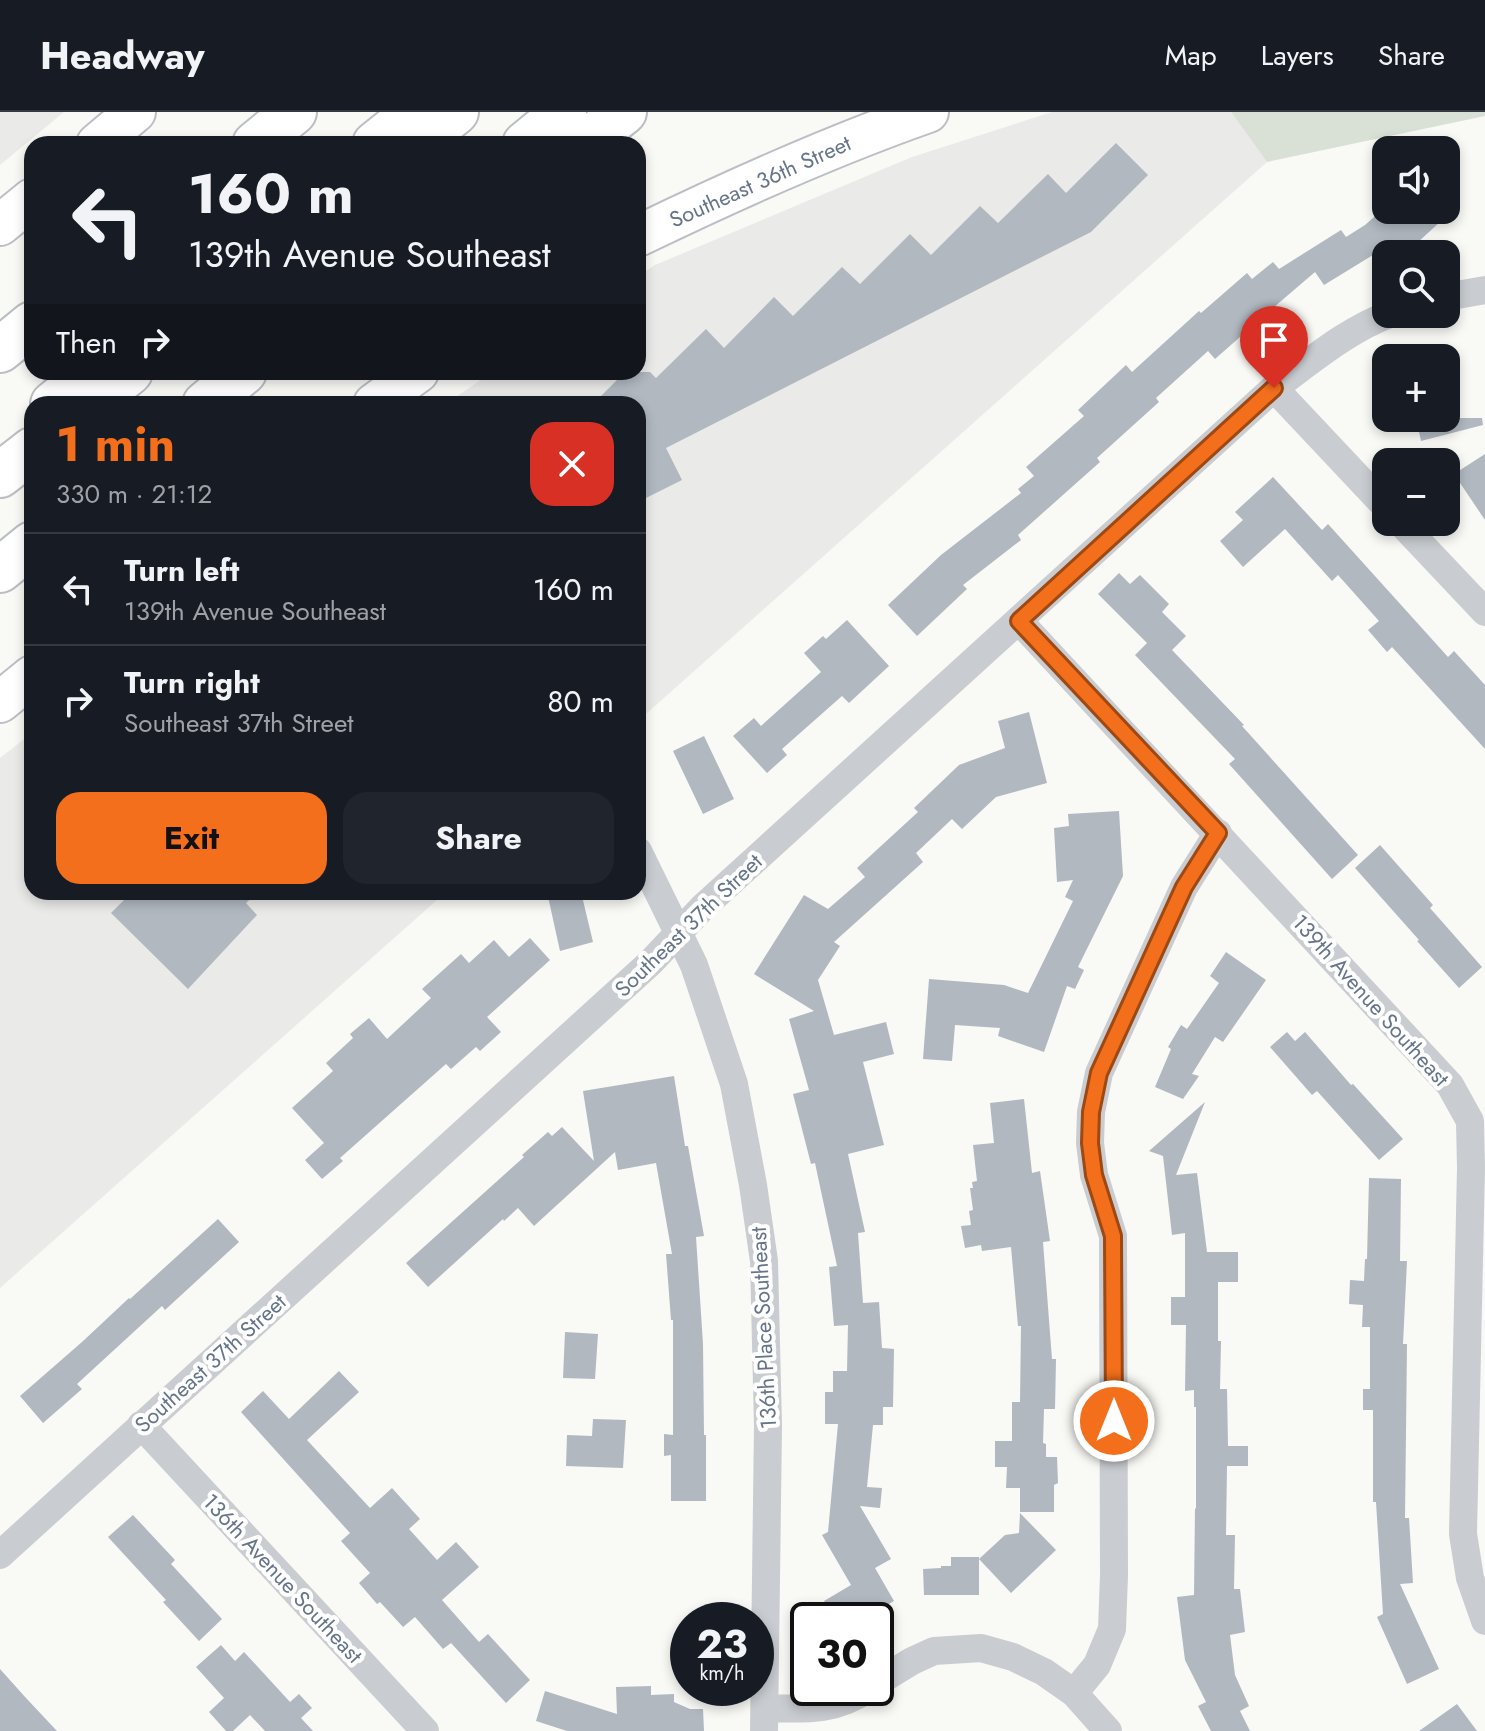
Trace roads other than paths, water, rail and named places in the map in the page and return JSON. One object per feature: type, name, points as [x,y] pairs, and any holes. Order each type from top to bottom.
[{"type":"highway","points":[[265,136],[294,112]]},
{"type":"highway","points":[[385,136],[415,112]]},
{"type":"highway","points":[[426,136],[456,112]]},
{"type":"highway","points":[[535,136],[564,112]]},
{"type":"highway","points":[[593,136],[624,112]]},
{"type":"highway","points":[[0,350],[24,330]]},
{"type":"highway","points":[[63,396],[83,380]]},
{"type":"highway","points":[[100,396],[120,380]]},
{"type":"highway","points":[[215,396],[234,380]]},
{"type":"highway","points":[[0,446],[24,427]]},
{"type":"highway","points":[[0,475],[24,456]]},
{"type":"highway","points":[[0,570],[24,550]]},
{"type":"main road","points":[[106,136],[135,112]]},
{"type":"main road","name":"Southeast 36th Street","points":[[646,232],[744,185],[862,135],[928,112]]},
{"type":"main road","points":[[0,225],[24,206]]},
{"type":"main road","points":[[385,396],[407,380]]},
{"type":"main road","points":[[0,702],[24,682]]},
{"type":"street","points":[[1460,294],[1485,290]]},
{"type":"street","name":"Southeast 37th Street","points":[[0,1555],[651,962],[703,907],[1274,388],[1334,344],[1372,321]]},
{"type":"street","points":[[1274,388],[1372,492]]},
{"type":"street","points":[[1413,536],[1485,612]]},
{"type":"street","name":"139th Avenue Southeast","points":[[1019,621],[1218,833],[1478,1119],[1471,1168],[1475,1400],[1463,1534],[1470,1578],[1485,1621]]},
{"type":"street","points":[[1074,1693],[1097,1665],[1112,1629],[1114,1575],[1113,1236],[1094,1175],[1090,1143],[1091,1112],[1099,1073],[1184,887],[1218,833]]},
{"type":"street","name":"136th Place Southeast","points":[[646,867],[694,965],[734,1084],[764,1261],[768,1426],[764,1720]]},
{"type":"street","name":"136th Avenue Southeast","points":[[141,1425],[425,1731]]},
{"type":"street","points":[[894,1672],[934,1651],[981,1648],[1013,1657],[1044,1672],[1074,1693],[1108,1731]]},
{"type":"street","points":[[764,1720],[829,1706]]}]
